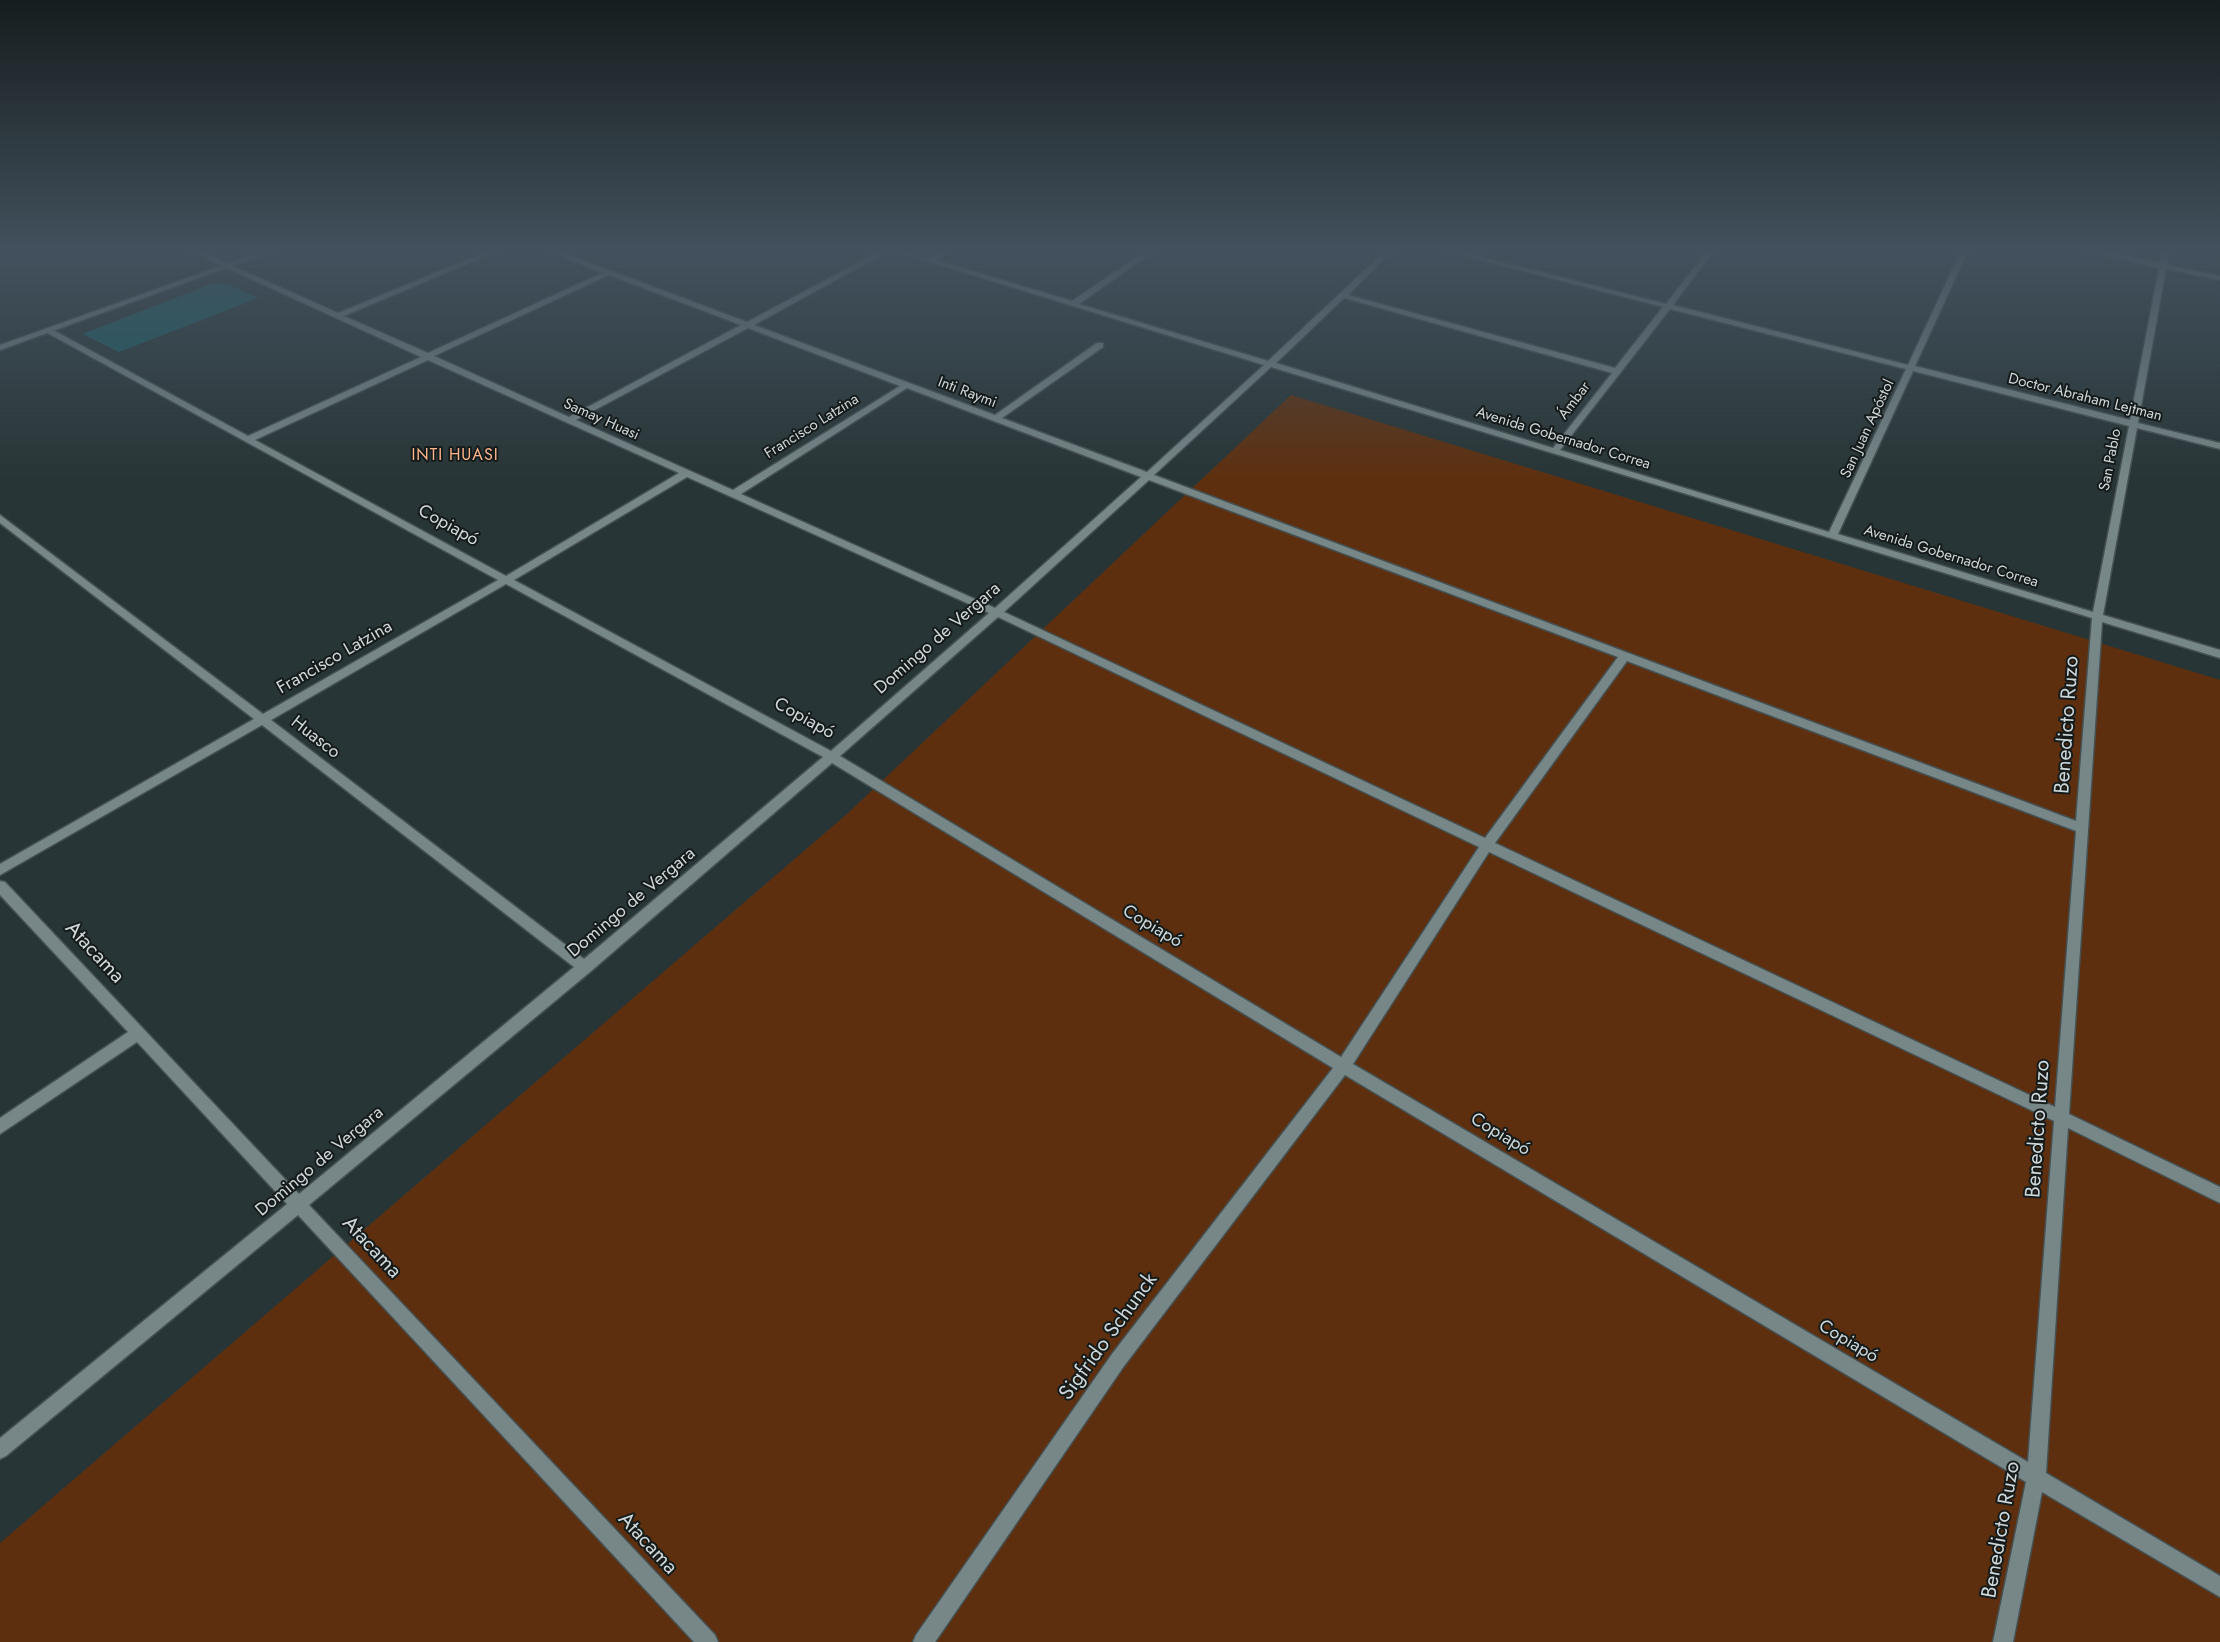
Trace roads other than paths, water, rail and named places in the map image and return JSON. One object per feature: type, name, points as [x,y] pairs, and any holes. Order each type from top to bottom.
[{"type":"street","points":[[0,348],[57,328]]},
{"type":"street","name":"Samay Huasi","points":[[363,328],[998,613],[2062,1117],[2220,1195]]},
{"type":"street","points":[[248,440],[490,328]]},
{"type":"street","points":[[569,420],[743,328]]},
{"type":"street","name":"Inti Raymi","points":[[755,328],[2082,828]]},
{"type":"street","name":"Avenida Gobernador Correa","points":[[1151,328],[2220,654]]},
{"type":"street","name":"Domingo de Vergara","points":[[0,1450],[584,968],[832,757],[998,613],[1310,328]]},
{"type":"street","points":[[1458,328],[1615,371]]},
{"type":"street","name":"Ámbar","points":[[1555,451],[1649,328]]},
{"type":"street","name":"Doctor Abraham Lejtman","points":[[1752,328],[2220,446]]},
{"type":"street","name":"San Juan Apóstol","points":[[1832,536],[1930,328]]},
{"type":"street","name":"San Pablo","points":[[2097,616],[2151,328]]},
{"type":"street","name":"Copiapó","points":[[48,331],[832,757],[1343,1066],[2220,1587]]},
{"type":"street","points":[[996,418],[1100,345]]},
{"type":"street","name":"Francisco Latzina","points":[[734,494],[907,385]]},
{"type":"street","name":"Francisco Latzina","points":[[0,870],[506,580],[686,473]]},
{"type":"street","name":"Huasco","points":[[0,518],[584,968]]},
{"type":"street","name":"Benedicto Ruzo","points":[[2003,1642],[2036,1477],[2097,616]]},
{"type":"street","name":"Sigfrido Schunck","points":[[923,1642],[1118,1360],[1343,1066],[1487,845],[1625,656]]},
{"type":"street","name":"Atacama","points":[[0,886],[708,1642]]},
{"type":"street","points":[[0,1127],[139,1033]]},
{"type":"district","name":"INTI HUASI","points":[[455,456]]}]
